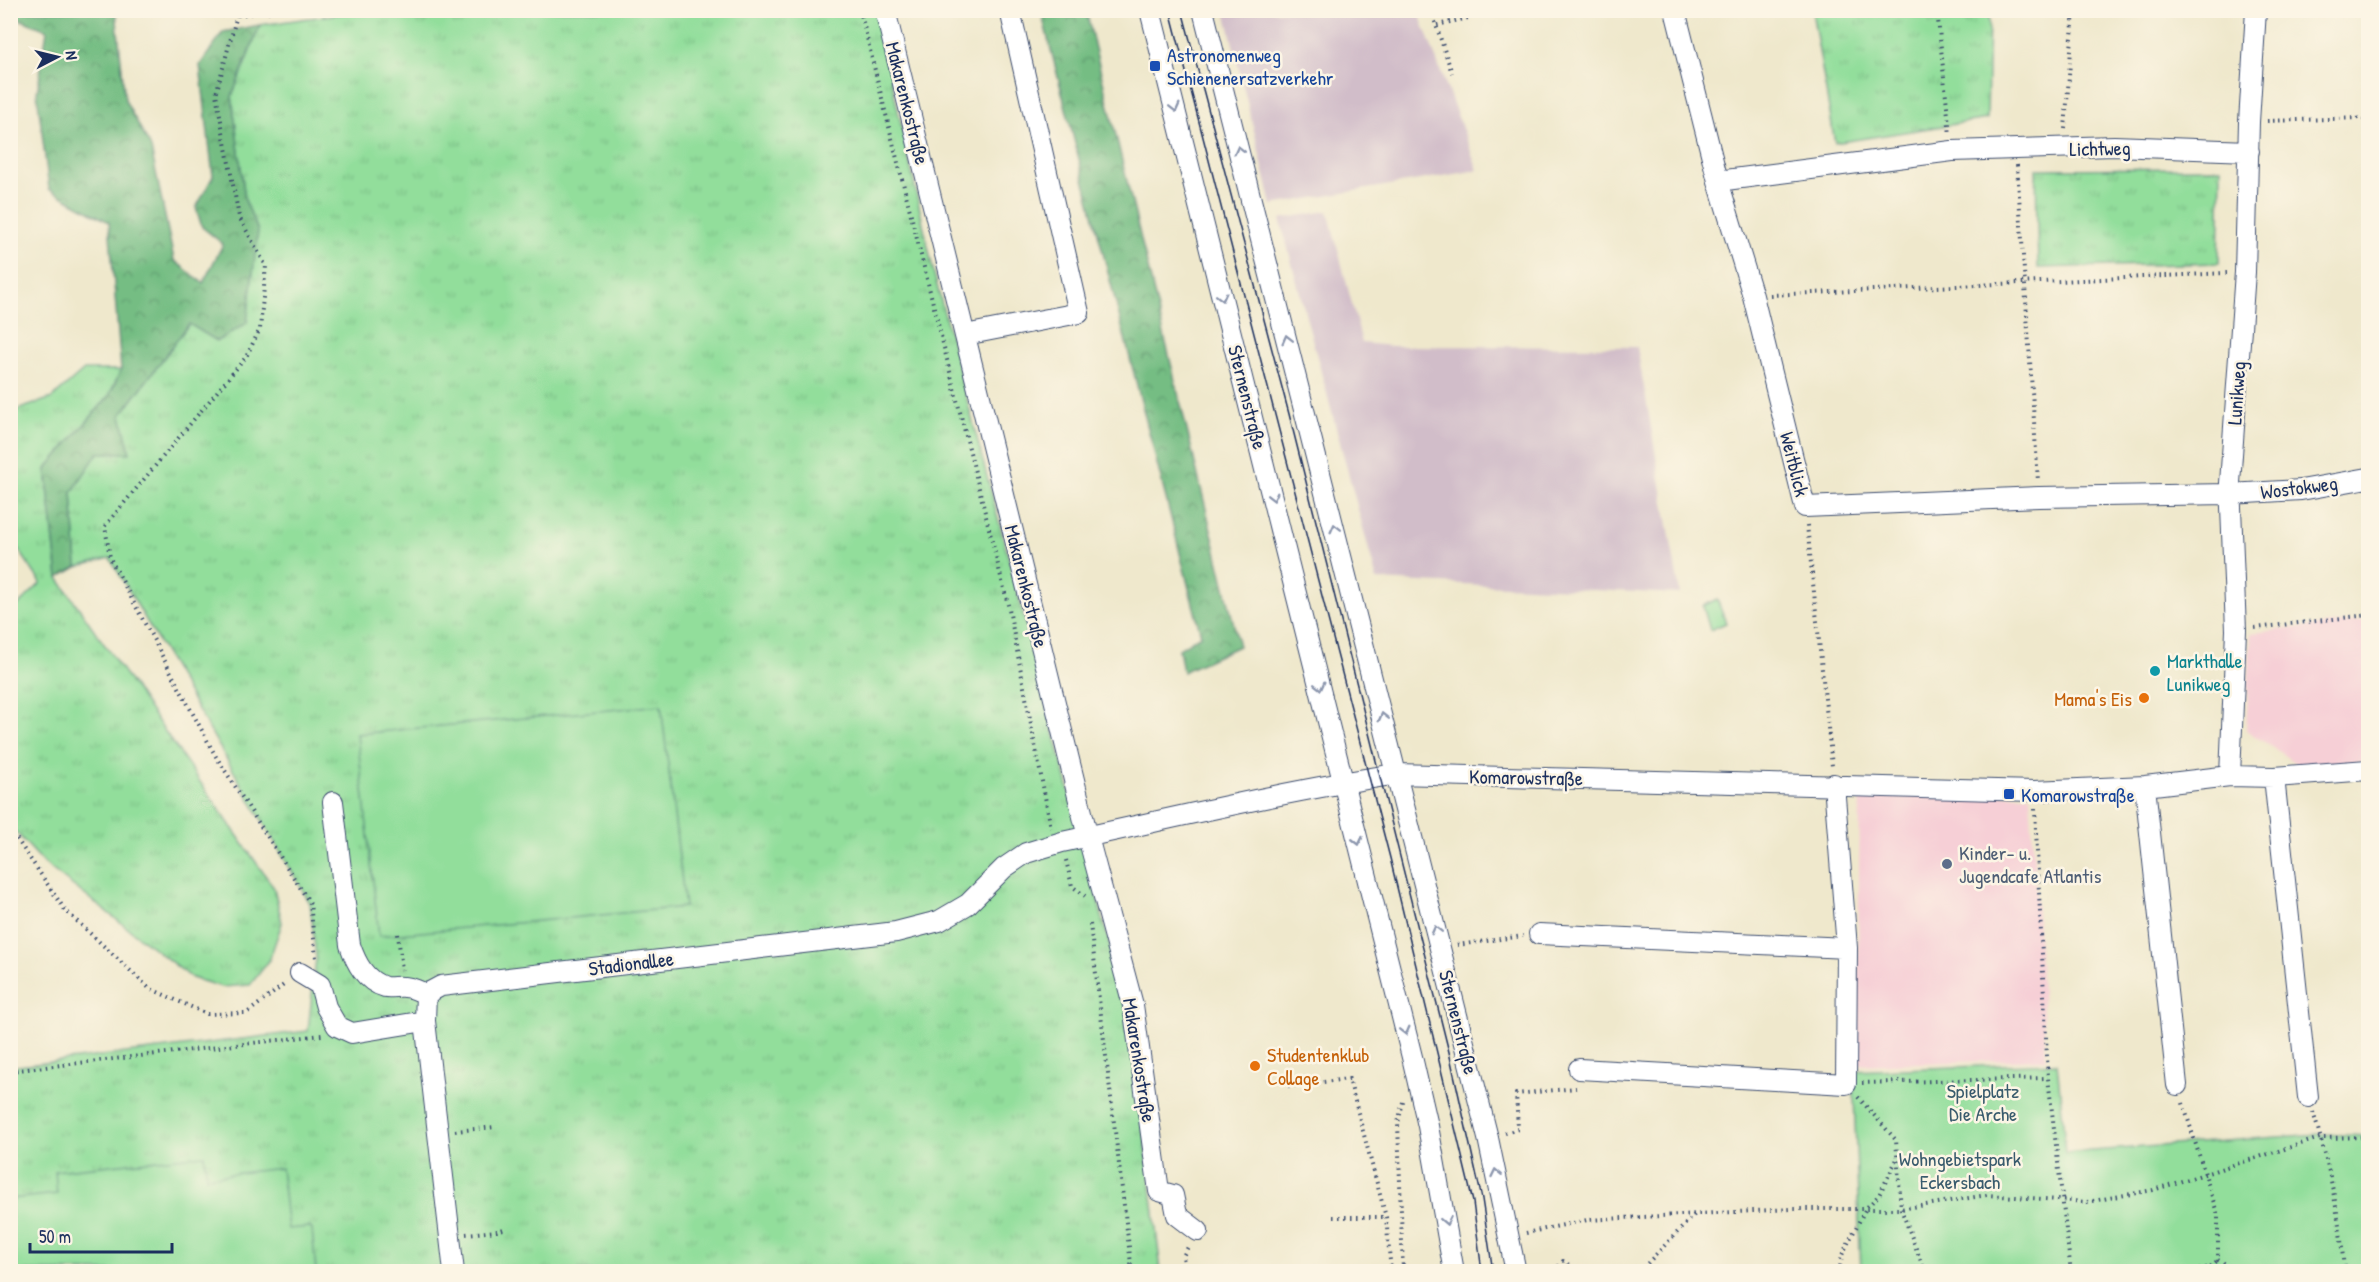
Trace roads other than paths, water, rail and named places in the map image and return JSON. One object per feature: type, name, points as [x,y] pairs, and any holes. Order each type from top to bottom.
[{"type":"street","name":"Makarenkostraße","points":[[885,10],[1088,837],[1133,1005],[1159,1191],[1173,1195],[1177,1215],[1198,1231]]},
{"type":"street","points":[[965,335],[1079,313],[1010,10]]},
{"type":"street","name":"Sternenstraße","points":[[1150,10],[1345,784],[1428,1126],[1454,1272]]},
{"type":"street","name":"Sternenstraße","points":[[1203,10],[1488,1138],[1516,1272]]},
{"type":"street","name":"Weitblick","points":[[1675,10],[1718,181],[1753,296],[1805,507],[2039,497],[2230,494]]},
{"type":"street","name":"Lunikweg","points":[[2230,776],[2236,630],[2230,494],[2246,272],[2249,122],[2256,10]]},
{"type":"street","name":"Lichtweg","points":[[1718,181],[1952,151],[2114,146],[2249,150]]},
{"type":"street","name":"Wostokweg","points":[[2230,494],[2301,490],[2368,477]]},
{"type":"street","name":"Komarowstraße","points":[[1397,774],[2034,790],[2145,786],[2230,776],[2274,777],[2368,770]]},
{"type":"street","points":[[1088,837],[1299,790],[1397,774]]},
{"type":"street","points":[[2274,777],[2308,1097]]},
{"type":"street","points":[[1579,1069],[1846,1084],[1847,948],[1834,784]]},
{"type":"street","points":[[2145,786],[2177,1085]]},
{"type":"street","points":[[333,802],[350,945],[354,959],[362,972],[386,987],[416,989],[426,994],[425,1021],[454,1272]]},
{"type":"street","name":"Stadionallee","points":[[426,994],[441,986],[907,929],[939,921],[968,904],[1004,868],[1026,853],[1088,837]]},
{"type":"street","points":[[1539,934],[1847,948]]},
{"type":"street","points":[[300,973],[320,985],[326,1007],[337,1026],[352,1033],[425,1021]]},
{"type":"tram line","points":[[1170,10],[1390,858],[1473,1202],[1482,1272]]},
{"type":"tram line","points":[[1182,10],[1289,414],[1449,1052],[1482,1199],[1493,1272]]},
{"type":"place","name":"Astronomenweg Schienenersatzverkehr","points":[[1155,66]]},
{"type":"place","name":"Markthalle Lunikweg","points":[[2155,671]]},
{"type":"place","name":"Mama's Eis","points":[[2144,698]]},
{"type":"place","name":"Komarowstraße","points":[[2009,794]]},
{"type":"place","name":"Kinder- u. Jugendcafe Atlantis","points":[[1947,864]]},
{"type":"place","name":"Studentenklub Collage","points":[[1255,1066]]},
{"type":"park label","name":"Spielplatz Die Arche","points":[[1983,1102]]},
{"type":"park label","name":"Wohngebietspark Eckersbach","points":[[1960,1170]]}]
